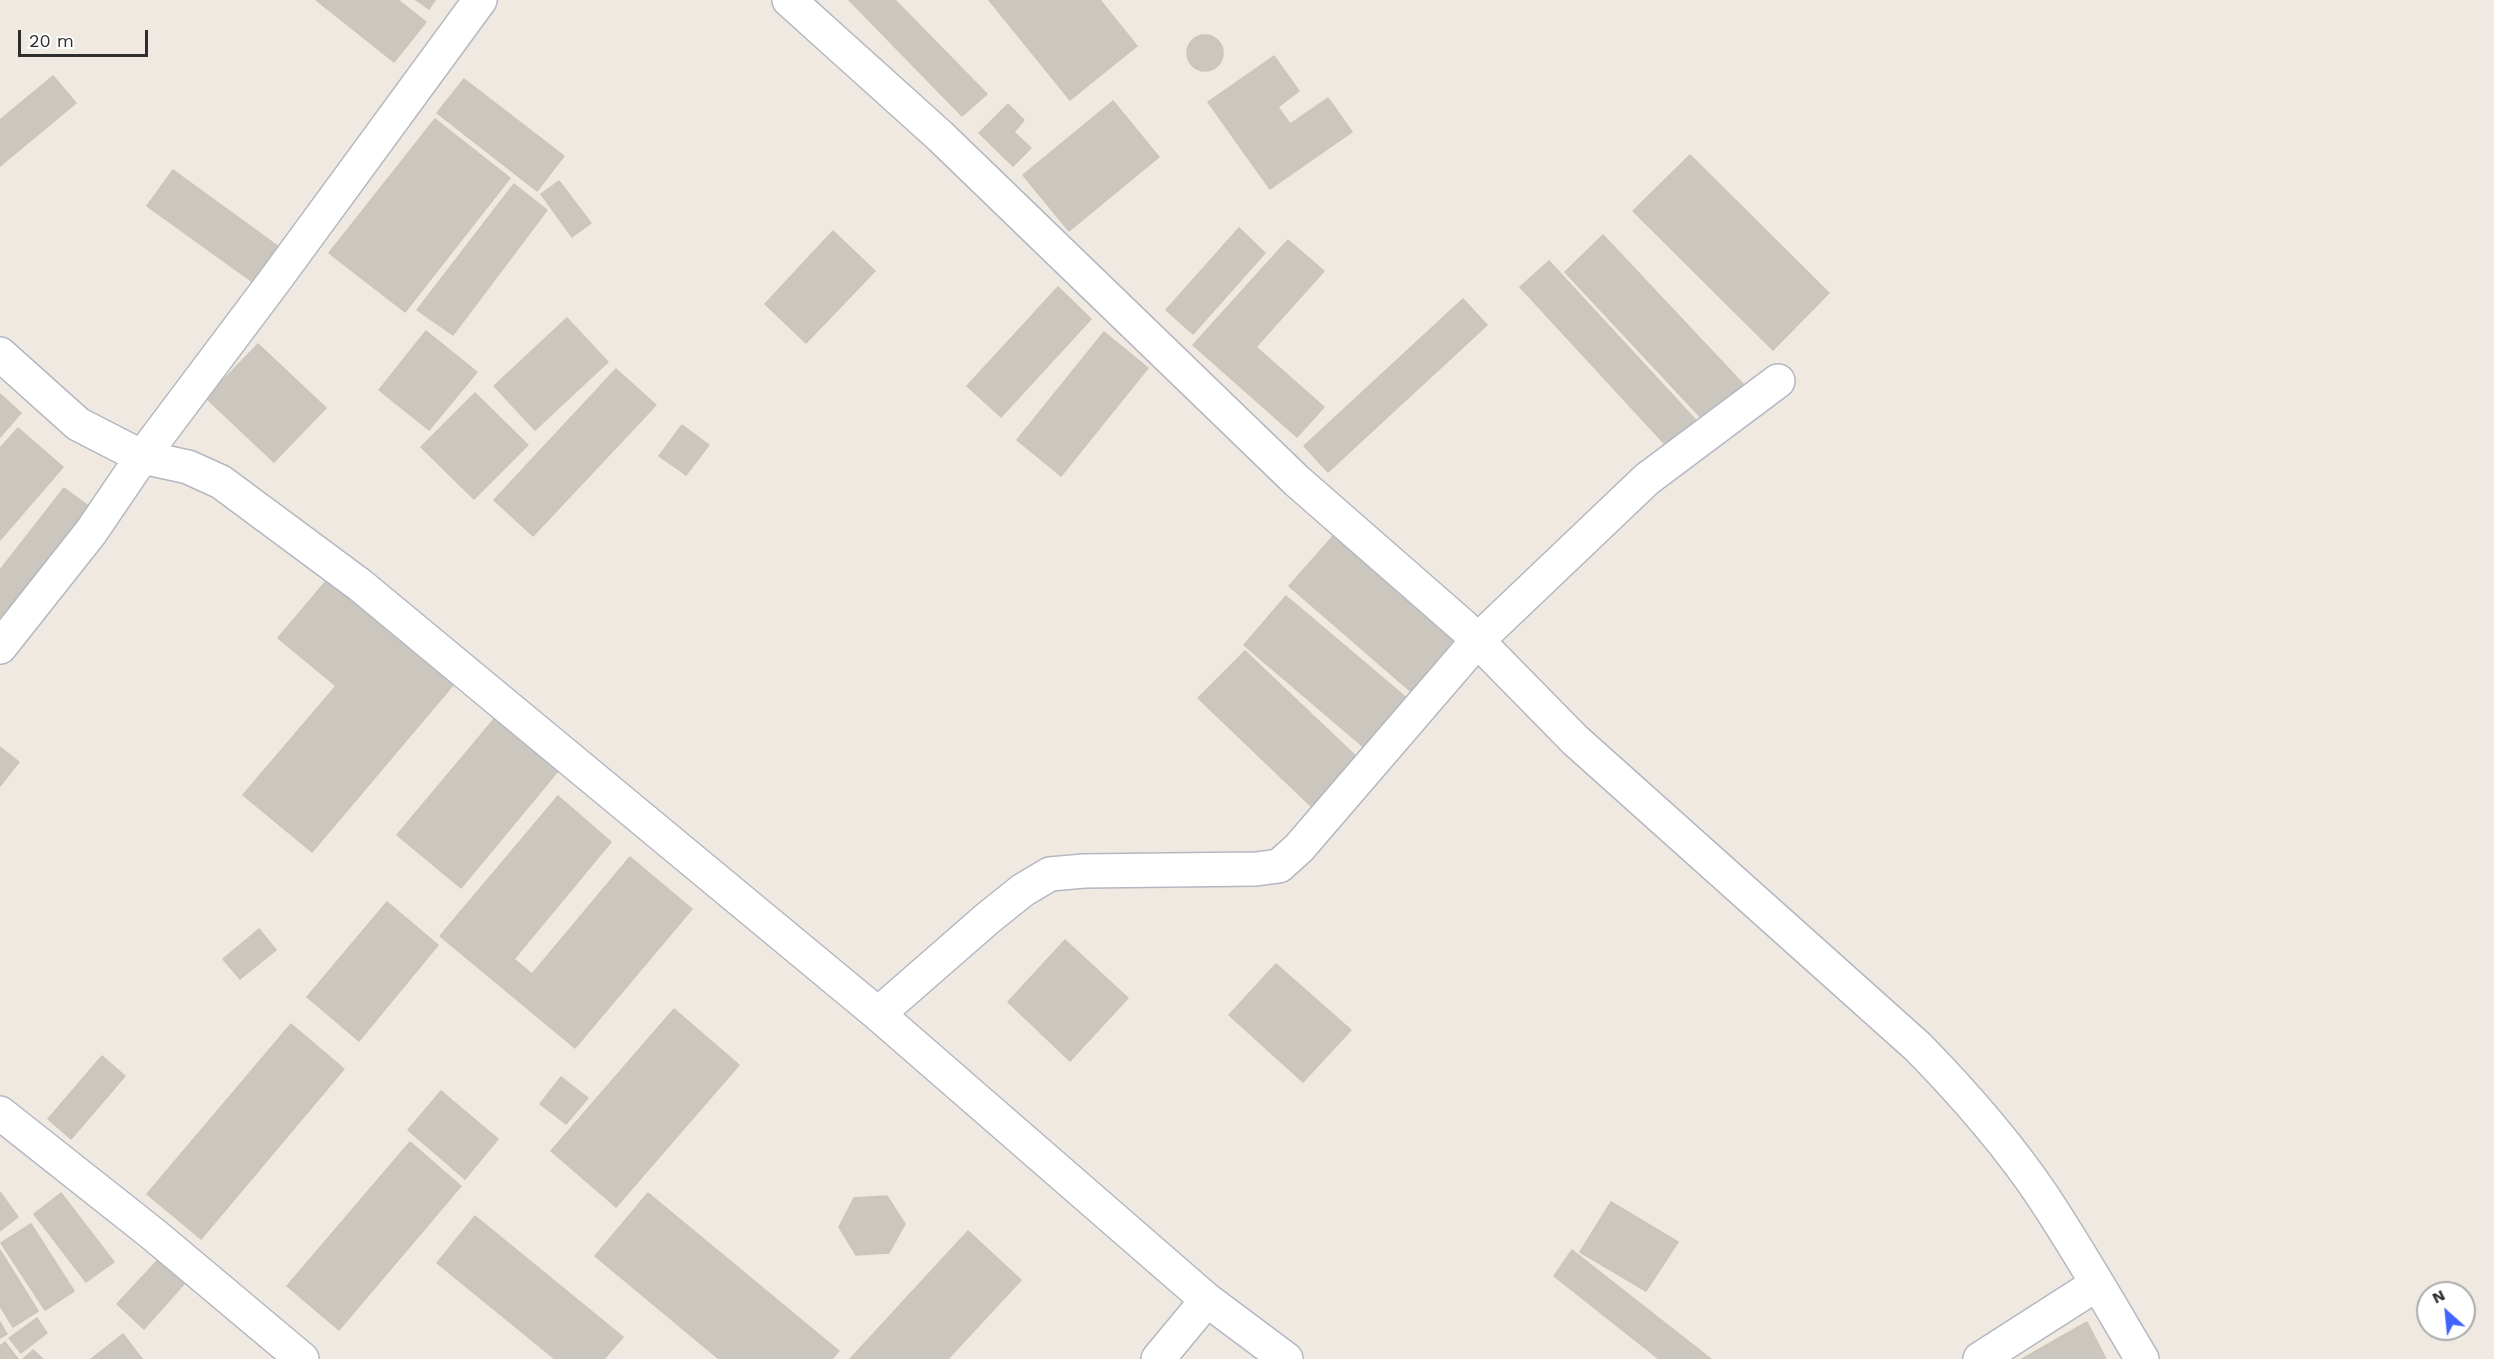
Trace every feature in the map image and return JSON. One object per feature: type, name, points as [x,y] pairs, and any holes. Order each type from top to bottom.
[{"type":"street","points":[[0,647],[91,532],[142,457],[480,0]]},
{"type":"street","points":[[789,0],[940,136],[1297,481],[1477,641],[1575,740],[1918,1047],[1953,1082],[2009,1150],[2043,1197],[2142,1359]]},
{"type":"street","points":[[0,354],[78,424],[142,457],[188,467],[221,482],[360,585],[878,1014],[1207,1300],[1286,1359]]},
{"type":"street","points":[[878,1014],[988,918],[1023,890],[1050,874],[1084,871],[1256,870],[1279,866],[1299,848],[1477,641],[1647,479],[1778,381]]},
{"type":"street","points":[[0,1113],[153,1234],[302,1359]]},
{"type":"street","points":[[1980,1359],[2097,1284]]},
{"type":"street","points":[[1158,1359],[1207,1300]]},
{"type":"building","points":[[316,0],[398,0],[426,22],[394,62]]},
{"type":"building","points":[[416,0],[435,0],[429,9]]},
{"type":"building","points":[[849,0],[895,0],[987,94],[962,116]]},
{"type":"building","points":[[989,0],[1100,0],[1137,46],[1070,100]]},
{"type":"building","points":[[1205,35],[1218,40],[1223,53],[1218,66],[1205,71],[1192,66],[1187,53],[1192,40]]},
{"type":"building","points":[[1274,56],[1299,91],[1278,107],[1290,124],[1328,98],[1352,132],[1270,189],[1208,102]]},
{"type":"building","points":[[53,76],[76,103],[0,166],[0,120]]},
{"type":"building","points":[[464,79],[564,156],[537,191],[437,113]]},
{"type":"building","points":[[1113,101],[1159,157],[1069,231],[1023,175]]},
{"type":"building","points":[[1008,104],[1024,120],[1014,132],[1031,148],[1013,166],[979,133]]},
{"type":"building","points":[[435,119],[510,178],[405,312],[329,253]]},
{"type":"building","points":[[1690,155],[1829,293],[1773,350],[1633,211]]},
{"type":"building","points":[[173,170],[279,247],[254,283],[147,206]]},
{"type":"building","points":[[559,181],[591,223],[572,237],[541,194]]},
{"type":"building","points":[[514,184],[547,210],[453,335],[417,310]]},
{"type":"building","points":[[1239,228],[1265,253],[1193,334],[1166,310]]},
{"type":"building","points":[[833,231],[875,271],[806,343],[765,304]]},
{"type":"building","points":[[1603,235],[1744,385],[1705,422],[1565,272]]},
{"type":"building","points":[[1288,240],[1324,271],[1256,347],[1324,407],[1297,437],[1193,345]]},
{"type":"building","points":[[1549,261],[1703,428],[1674,454],[1520,287]]},
{"type":"building","points":[[1058,287],[1091,319],[1001,417],[967,386]]},
{"type":"building","points":[[1463,299],[1487,325],[1328,472],[1304,446]]},
{"type":"building","points":[[567,318],[608,362],[535,430],[494,386]]},
{"type":"building","points":[[426,331],[477,372],[429,430],[379,390]]},
{"type":"building","points":[[1104,332],[1148,368],[1061,476],[1017,440]]},
{"type":"building","points":[[258,344],[326,408],[274,462],[206,398]]},
{"type":"building","points":[[616,369],[656,405],[533,536],[494,500]]},
{"type":"building","points":[[475,393],[528,445],[474,499],[421,447]]},
{"type":"building","points":[[0,394],[21,413],[0,437]]},
{"type":"building","points":[[682,425],[709,445],[686,475],[659,456]]},
{"type":"building","points":[[18,428],[63,467],[0,540],[0,448]]},
{"type":"building","points":[[64,488],[94,510],[0,631],[0,570]]},
{"type":"building","points":[[1334,535],[1461,645],[1416,696],[1289,586]]},
{"type":"building","points":[[333,573],[459,678],[312,852],[243,795],[336,686],[278,638]]},
{"type":"building","points":[[1286,596],[1409,700],[1367,750],[1244,645]]},
{"type":"building","points":[[1245,651],[1361,761],[1315,810],[1198,698]]},
{"type":"building","points":[[495,718],[558,771],[461,888],[397,835]]},
{"type":"building","points":[[0,747],[19,762],[0,786]]},
{"type":"building","points":[[558,796],[611,842],[514,959],[532,974],[630,857],[692,909],[575,1048],[440,936]]},
{"type":"building","points":[[387,902],[438,945],[359,1041],[307,997]]},
{"type":"building","points":[[259,929],[276,950],[240,979],[223,959]]},
{"type":"building","points":[[1065,940],[1128,998],[1070,1061],[1008,1002]]},
{"type":"building","points":[[1276,964],[1351,1030],[1303,1082],[1229,1015]]},
{"type":"building","points":[[674,1009],[739,1065],[616,1207],[551,1151]]},
{"type":"building","points":[[291,1024],[344,1069],[201,1239],[147,1194]]},
{"type":"building","points":[[102,1056],[125,1076],[71,1139],[48,1119]]},
{"type":"building","points":[[561,1077],[588,1098],[566,1124],[540,1104]]},
{"type":"building","points":[[441,1091],[498,1139],[465,1179],[408,1130]]},
{"type":"building","points":[[410,1142],[461,1186],[339,1330],[287,1286]]},
{"type":"building","points":[[0,1192],[18,1217],[0,1231]]},
{"type":"building","points":[[61,1193],[114,1262],[86,1282],[34,1214]]},
{"type":"building","points":[[648,1193],[839,1351],[832,1359],[719,1359],[595,1256]]},
{"type":"building","points":[[887,1196],[905,1224],[889,1253],[856,1255],[839,1227],[854,1198]]},
{"type":"building","points":[[1611,1202],[1678,1242],[1646,1291],[1580,1252]]},
{"type":"building","points":[[475,1216],[623,1337],[604,1359],[555,1359],[437,1263]]},
{"type":"building","points":[[31,1224],[74,1291],[45,1310],[1,1243]]},
{"type":"building","points":[[968,1231],[1021,1280],[948,1359],[850,1359]]},
{"type":"building","points":[[0,1250],[38,1311],[13,1327],[0,1306]]},
{"type":"building","points":[[1572,1250],[1711,1359],[1659,1359],[1554,1276]]},
{"type":"building","points":[[157,1261],[184,1284],[144,1329],[117,1304]]},
{"type":"building","points":[[37,1318],[47,1333],[21,1353],[9,1338]]},
{"type":"building","points":[[0,1322],[7,1334],[0,1338]]},
{"type":"building","points":[[2087,1322],[2106,1359],[2022,1359]]},
{"type":"building","points":[[123,1334],[142,1359],[91,1359]]},
{"type":"building","points":[[5,1342],[18,1359],[0,1359],[0,1346]]},
{"type":"building","points":[[33,1350],[43,1359],[23,1359]]}]
